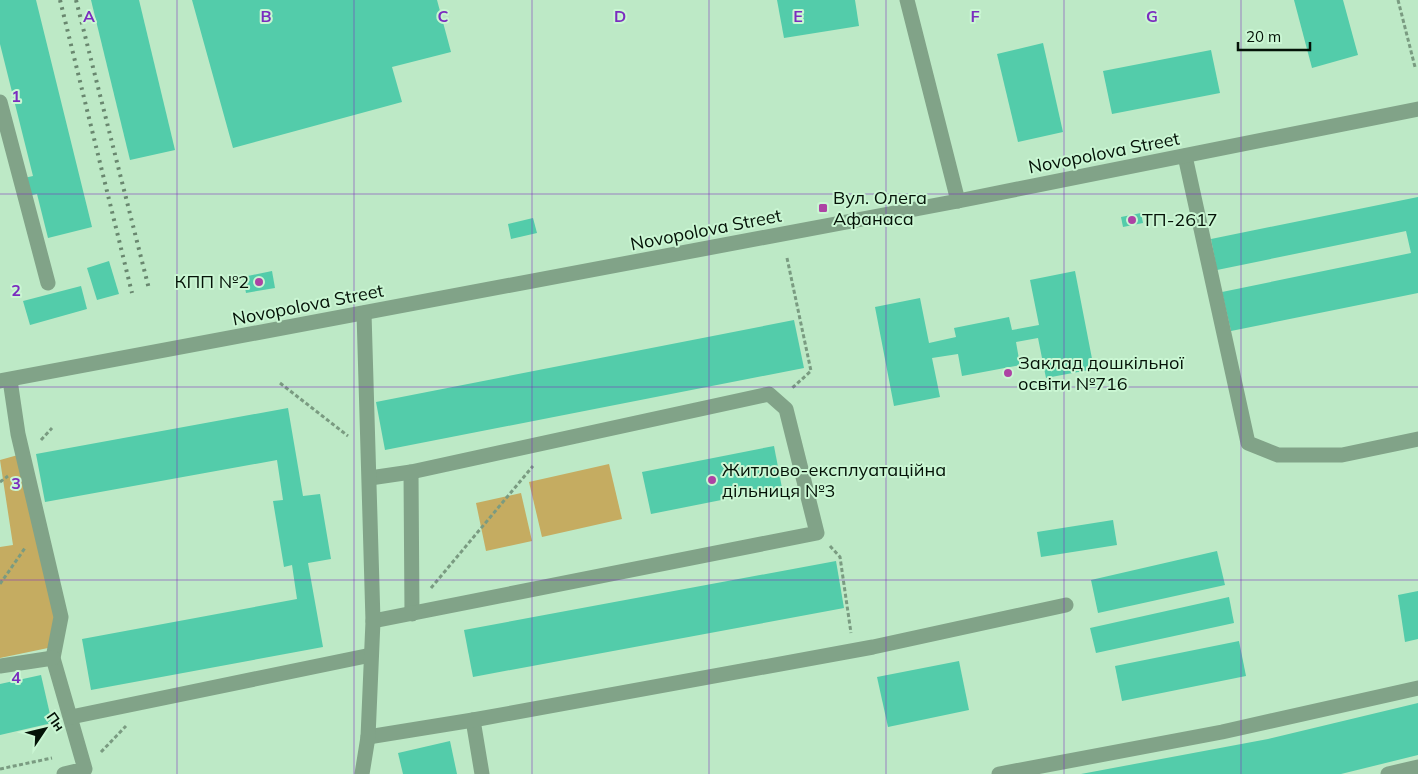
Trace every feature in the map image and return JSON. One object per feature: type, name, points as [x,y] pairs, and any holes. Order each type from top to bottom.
[{"type":"street","points":[[907,0],[958,201]]},
{"type":"street","points":[[0,102],[48,283]]},
{"type":"street","name":"Novopolova Street","points":[[5,380],[958,201],[1418,109]]},
{"type":"street","points":[[1185,156],[1248,443],[1278,455],[1342,455],[1418,439]]},
{"type":"street","points":[[362,774],[368,737],[373,621],[364,313]]},
{"type":"street","points":[[5,380],[61,617],[53,658],[72,717],[85,769],[64,774]]},
{"type":"street","points":[[370,478],[411,472],[769,394],[786,409],[817,533],[373,621]]},
{"type":"street","points":[[411,472],[412,614]]},
{"type":"street","points":[[368,737],[473,720],[854,650],[1066,605]]},
{"type":"street","points":[[72,717],[371,655]]},
{"type":"street","points":[[0,666],[53,658]]},
{"type":"street","points":[[999,774],[1222,732],[1418,688]]},
{"type":"street","points":[[473,720],[482,774]]},
{"type":"street","points":[[1388,774],[1418,766]]},
{"type":"path","points":[[1398,0],[1415,67]]},
{"type":"path","points":[[777,401],[811,371],[787,258]]},
{"type":"path","points":[[280,383],[369,453]]},
{"type":"path","points":[[412,614],[554,441]]},
{"type":"path","points":[[0,584],[28,545],[36,514]]},
{"type":"path","points":[[817,533],[840,557],[854,650]]},
{"type":"path","points":[[85,769],[150,700]]},
{"type":"path","points":[[0,768],[58,756],[76,733]]},
{"type":"shaded area","points":[[18,455],[55,617],[48,648],[0,658],[0,547],[13,545],[0,460]]},
{"type":"shaded area","points":[[609,464],[622,519],[542,537],[529,482]]},
{"type":"shaded area","points":[[521,493],[532,541],[486,551],[476,503]]},
{"type":"building","points":[[0,0],[36,0],[92,227],[48,238],[37,194],[28,196],[24,178],[33,176],[0,44]]},
{"type":"building","points":[[91,0],[139,0],[175,150],[130,160]]},
{"type":"building","points":[[192,0],[437,0],[451,52],[392,67],[402,102],[233,148]]},
{"type":"building","points":[[777,0],[855,0],[859,26],[784,38]]},
{"type":"building","points":[[1294,0],[1343,0],[1358,55],[1312,68]]},
{"type":"building","points":[[1043,43],[1063,132],[1018,142],[997,54]]},
{"type":"building","points":[[1211,50],[1220,93],[1112,114],[1103,71]]},
{"type":"building","points":[[1418,197],[1418,293],[1231,331],[1222,292],[1411,253],[1406,231],[1217,270],[1211,239]]},
{"type":"building","name":"ТП-2617","points":[[1141,213],[1143,223],[1123,227],[1121,217]]},
{"type":"building","points":[[533,218],[537,233],[511,239],[508,224]]},
{"type":"building","points":[[109,261],[119,294],[97,300],[87,268]]},
{"type":"building","name":"КПП №2","points":[[272,271],[275,288],[246,293],[243,277]]},
{"type":"building","points":[[1075,271],[1094,369],[1046,378],[1038,338],[1016,342],[1020,365],[962,376],[958,354],[932,358],[940,397],[894,406],[875,307],[920,298],[929,343],[956,337],[954,328],[1009,317],[1012,330],[1039,325],[1030,280]]},
{"type":"building","points":[[81,286],[87,309],[30,325],[23,301]]},
{"type":"building","points":[[794,320],[804,368],[385,450],[376,402]]},
{"type":"building","points":[[288,408],[303,496],[320,494],[331,559],[308,563],[323,647],[91,690],[82,639],[297,599],[292,565],[284,567],[273,501],[283,500],[277,460],[45,502],[36,454]]},
{"type":"building","name":"Житлово-експлуатаційна дільниця №3","points":[[774,446],[782,488],[651,514],[642,472]]},
{"type":"building","points":[[1113,520],[1117,545],[1041,557],[1037,532]]},
{"type":"building","points":[[1217,551],[1225,585],[1098,613],[1091,580]]},
{"type":"building","points":[[836,561],[844,608],[473,677],[464,630]]},
{"type":"building","points":[[1418,591],[1418,639],[1405,642],[1398,595]]},
{"type":"building","points":[[1229,597],[1234,623],[1096,653],[1090,628]]},
{"type":"building","points":[[1239,641],[1246,676],[1122,701],[1115,666]]},
{"type":"building","points":[[959,661],[969,710],[888,727],[877,677]]},
{"type":"building","points":[[41,675],[52,723],[0,735],[0,684]]},
{"type":"building","points":[[1418,703],[1418,755],[1341,774],[1081,774],[1268,739]]},
{"type":"building","points":[[450,741],[457,774],[403,774],[398,753]]},
{"type":"railway","points":[[60,0],[132,293]]},
{"type":"railway","points":[[76,0],[149,289]]},
{"type":"place","name":"Вул. Олега Афанаса","points":[[823,208]]},
{"type":"place","name":"ТП-2617","points":[[1132,220]]},
{"type":"place","name":"КПП №2","points":[[259,282]]},
{"type":"place","name":"Заклад дошкільної освіти №716","points":[[1008,373]]},
{"type":"place","name":"Житлово-експлуатаційна дільниця №3","points":[[712,480]]}]
